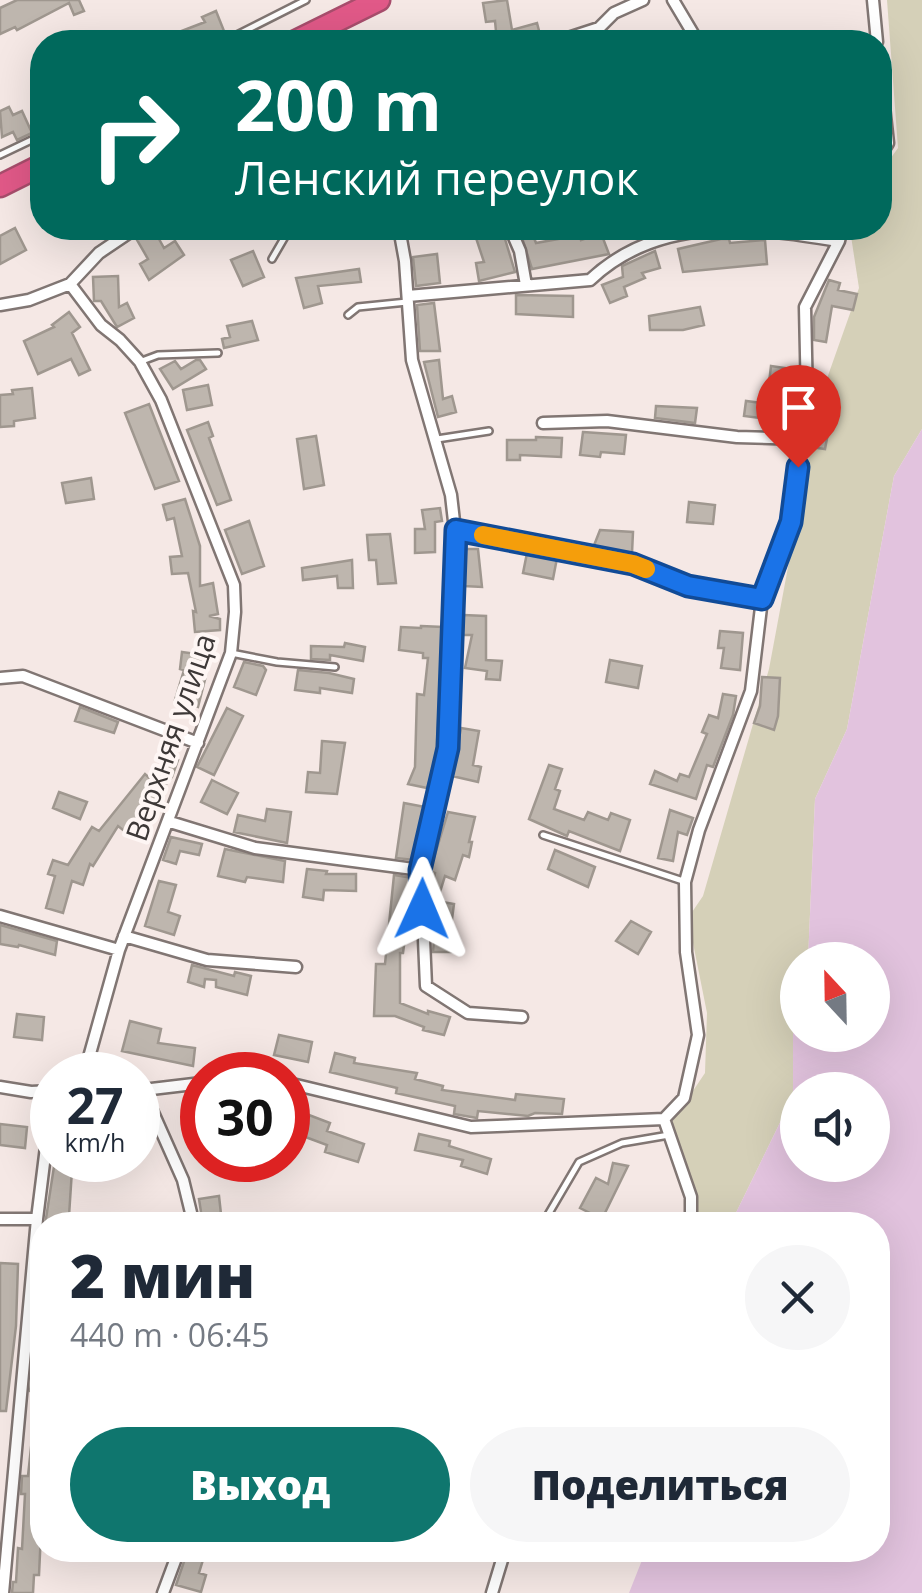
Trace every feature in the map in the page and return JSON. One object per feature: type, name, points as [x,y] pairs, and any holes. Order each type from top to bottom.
[{"type":"highway","points":[[341,30],[380,0]]},
{"type":"highway","points":[[0,186],[30,171]]},
{"type":"street","points":[[592,30],[614,13],[643,0]]},
{"type":"street","points":[[673,0],[691,30]]},
{"type":"street","points":[[873,0],[876,30]]},
{"type":"street","points":[[0,305],[29,300],[70,284],[119,240]]},
{"type":"street","points":[[401,240],[412,360],[451,495],[456,530],[448,748],[420,870],[426,986],[468,1012],[522,1017]]},
{"type":"street","points":[[515,240],[526,285]]},
{"type":"street","points":[[408,299],[590,280],[612,260],[664,240]]},
{"type":"street","points":[[310,1088],[471,1127],[664,1119],[684,1098],[698,1035],[686,952],[686,882],[700,830],[750,690],[762,599],[791,522],[808,400],[804,307],[839,241],[833,240]]},
{"type":"street","name":"Верхняя улица","points":[[70,284],[101,325],[140,362],[161,400],[234,585],[231,654],[119,950],[90,1052]]},
{"type":"street","points":[[543,423],[607,421],[737,437],[801,439]]},
{"type":"street","points":[[456,530],[633,564],[688,586],[762,599]]},
{"type":"street","points":[[0,678],[24,676],[198,743]]},
{"type":"street","points":[[170,822],[256,848],[420,870]]},
{"type":"street","points":[[0,916],[119,950]]},
{"type":"street","points":[[124,936],[207,960],[296,967]]},
{"type":"street","points":[[0,1087],[30,1089]]},
{"type":"street","points":[[664,1119],[691,1197],[692,1212]]},
{"type":"street","points":[[160,1131],[183,1180],[191,1212]]},
{"type":"street","points":[[38,1212],[42,1182]]},
{"type":"street","points":[[0,1219],[30,1220]]},
{"type":"street","points":[[3,1593],[6,1492],[30,1281]]},
{"type":"street","points":[[162,1593],[174,1562]]},
{"type":"street","points":[[492,1593],[501,1562]]},
{"type":"lane","points":[[247,30],[306,0]]},
{"type":"lane","points":[[0,155],[30,141]]},
{"type":"lane","points":[[272,259],[283,240]]},
{"type":"lane","points":[[348,315],[358,306],[408,299]]},
{"type":"lane","points":[[140,362],[158,355],[218,353]]},
{"type":"lane","points":[[436,439],[489,431]]},
{"type":"lane","points":[[231,654],[336,667]]},
{"type":"lane","points":[[543,835],[686,882]]},
{"type":"lane","points":[[550,1212],[579,1162],[622,1143],[670,1135]]},
{"type":"shaded area","points":[[887,0],[922,0],[922,429],[894,476],[847,729],[815,799],[809,942],[780,942],[780,1052],[795,1052],[794,1072],[780,1072],[780,1123],[736,1212],[698,1212],[670,1125],[705,1073],[707,1013],[688,918],[703,896],[769,669],[819,401],[859,288],[852,240],[892,240],[892,156],[898,148]]},
{"type":"shaded area","points":[[922,429],[922,1593],[629,1593],[641,1562],[890,1562],[890,1212],[736,1212],[780,1123],[780,1182],[890,1182],[890,1072],[793,1072],[793,1052],[890,1052],[890,942],[809,942],[815,799],[847,729],[894,476]]},
{"type":"building","points":[[17,0],[79,0],[84,11],[74,15],[69,3],[17,30],[15,27],[0,34],[0,8]]},
{"type":"building","points":[[507,0],[512,30],[496,30],[495,21],[486,22],[483,3]]},
{"type":"building","points":[[216,11],[224,30],[184,30],[205,22],[202,17]]},
{"type":"building","points":[[537,23],[539,30],[512,30]]},
{"type":"building","points":[[9,107],[13,115],[22,111],[30,134],[17,140],[13,132],[2,137],[0,111]]},
{"type":"building","points":[[15,228],[26,250],[0,264],[0,236]]},
{"type":"building","points":[[137,240],[160,240],[164,248],[175,241],[184,255],[149,280],[140,264],[148,259]]},
{"type":"building","points":[[477,240],[505,240],[515,272],[479,281],[476,263],[484,262]]},
{"type":"building","points":[[523,240],[536,243],[604,240],[609,254],[532,269]]},
{"type":"building","points":[[717,240],[765,240],[767,264],[683,272],[678,249]]},
{"type":"building","points":[[253,251],[264,277],[243,286],[231,260]]},
{"type":"building","points":[[655,251],[660,268],[642,273],[645,278],[624,287],[627,296],[610,303],[602,285],[623,277],[622,266]]},
{"type":"building","points":[[437,254],[440,283],[416,286],[413,257]]},
{"type":"building","points":[[359,269],[361,282],[318,286],[322,303],[304,308],[296,278]]},
{"type":"building","points":[[118,276],[119,307],[127,303],[134,318],[117,327],[101,301],[94,301],[93,277]]},
{"type":"building","points":[[829,280],[840,283],[838,290],[857,294],[853,310],[832,306],[826,342],[814,340],[814,317]]},
{"type":"building","points":[[516,295],[573,296],[573,317],[516,314]]},
{"type":"building","points":[[434,303],[440,351],[420,351],[417,305]]},
{"type":"building","points":[[700,307],[704,325],[683,330],[650,330],[649,316]]},
{"type":"building","points":[[69,312],[80,327],[72,333],[90,370],[79,375],[71,359],[38,374],[24,341],[54,327]]},
{"type":"building","points":[[252,321],[258,340],[224,348],[222,339],[230,337],[227,326]]},
{"type":"building","points":[[196,360],[206,369],[173,389],[160,369],[175,361],[181,369]]},
{"type":"building","points":[[439,360],[443,399],[452,396],[456,412],[438,417],[424,362]]},
{"type":"building","points":[[771,366],[792,369],[783,427],[768,425],[769,419],[744,416],[746,401],[771,404]]},
{"type":"building","points":[[208,385],[212,405],[187,410],[183,390]]},
{"type":"building","points":[[32,388],[35,418],[0,427],[0,395]]},
{"type":"building","points":[[149,404],[179,481],[155,489],[125,413]]},
{"type":"building","points":[[656,406],[697,408],[695,423],[655,418]]},
{"type":"building","points":[[814,413],[831,417],[825,449],[810,447]]},
{"type":"building","points":[[208,422],[213,436],[209,438],[231,500],[217,505],[187,430]]},
{"type":"building","points":[[583,432],[626,435],[624,454],[580,455]]},
{"type":"building","points":[[316,436],[324,485],[304,489],[297,439]]},
{"type":"building","points":[[562,438],[561,457],[520,455],[520,460],[507,460],[507,440]]},
{"type":"building","points":[[91,478],[94,499],[66,503],[62,483]]},
{"type":"building","points":[[185,499],[200,546],[200,586],[213,583],[218,614],[209,616],[220,619],[220,630],[195,632],[193,611],[196,612],[188,573],[172,574],[170,557],[182,556],[174,518],[167,520],[163,505]]},
{"type":"building","points":[[689,502],[715,505],[713,524],[687,522]]},
{"type":"building","points":[[440,508],[442,521],[435,522],[435,552],[415,553],[415,529],[425,529],[422,510]]},
{"type":"building","points":[[249,521],[264,566],[242,574],[225,530]]},
{"type":"building","points":[[600,530],[633,532],[632,553],[593,548]]},
{"type":"building","points":[[390,534],[396,583],[378,584],[376,560],[369,560],[367,535]]},
{"type":"building","points":[[465,549],[478,549],[482,587],[464,586]]},
{"type":"building","points":[[527,553],[557,558],[553,579],[523,573]]},
{"type":"building","points":[[352,560],[353,588],[338,588],[337,576],[303,580],[302,568]]},
{"type":"building","points":[[463,615],[486,616],[486,660],[502,661],[500,680],[486,679],[487,671],[465,668],[472,635],[462,635]]},
{"type":"building","points":[[401,627],[443,627],[436,761],[427,788],[408,784],[415,767],[417,694],[424,695],[428,658],[423,658],[423,653],[399,650]]},
{"type":"building","points":[[720,631],[743,633],[740,670],[721,668],[724,648],[718,648]]},
{"type":"building","points":[[345,643],[365,647],[363,661],[330,655],[330,660],[311,659],[311,646],[344,647]]},
{"type":"building","points":[[182,652],[211,656],[198,707],[175,700],[184,670],[180,669]]},
{"type":"building","points":[[610,660],[642,666],[638,688],[606,682]]},
{"type":"building","points":[[244,662],[266,670],[256,695],[234,687]]},
{"type":"building","points":[[298,670],[354,679],[352,693],[320,688],[320,693],[295,690]]},
{"type":"building","points":[[762,677],[780,678],[774,730],[754,723]]},
{"type":"building","points":[[723,694],[736,696],[733,715],[713,767],[707,765],[696,799],[650,784],[655,771],[677,781],[680,774],[689,777],[707,734],[702,732],[709,715],[718,718]]},
{"type":"building","points":[[80,707],[118,722],[114,733],[75,721]]},
{"type":"building","points":[[227,708],[243,716],[214,775],[197,767]]},
{"type":"building","points":[[461,728],[479,731],[473,765],[481,767],[478,782],[452,776]]},
{"type":"building","points":[[322,741],[345,743],[337,794],[306,792],[308,772],[320,773]]},
{"type":"building","points":[[164,755],[178,760],[172,777],[127,833],[118,826],[93,866],[90,864],[83,885],[72,881],[63,913],[46,908],[55,876],[48,874],[53,860],[68,865],[92,827],[99,831],[145,774],[154,782]]},
{"type":"building","points":[[549,765],[562,769],[554,809],[584,820],[588,812],[608,820],[611,813],[630,820],[620,851],[569,831],[567,836],[529,819]]},
{"type":"building","points":[[212,780],[238,793],[227,814],[201,802]]},
{"type":"building","points":[[59,792],[87,802],[80,819],[53,808]]},
{"type":"building","points":[[404,803],[425,807],[414,860],[396,858]]},
{"type":"building","points":[[267,809],[291,812],[287,843],[234,832],[238,815],[265,821]]},
{"type":"building","points":[[670,810],[693,818],[687,835],[678,832],[673,861],[658,858]]},
{"type":"building","points":[[448,812],[475,817],[469,857],[463,855],[455,880],[445,876],[440,892],[431,890],[435,873],[430,871]]},
{"type":"building","points":[[171,837],[202,844],[199,855],[180,851],[176,864],[163,860]]},
{"type":"building","points":[[225,849],[285,861],[283,882],[247,877],[245,882],[218,876]]},
{"type":"building","points":[[555,850],[595,867],[588,887],[548,869]]},
{"type":"building","points":[[307,869],[327,871],[326,874],[356,874],[356,891],[324,890],[323,900],[303,897]]},
{"type":"building","points":[[394,875],[413,878],[400,953],[400,1003],[428,1014],[450,1017],[444,1035],[395,1016],[374,1016],[376,964],[385,964]]},
{"type":"building","points":[[159,881],[176,885],[168,912],[180,916],[174,935],[145,926]]},
{"type":"building","points":[[437,901],[454,904],[450,934],[455,934],[455,952],[433,952]]},
{"type":"building","points":[[631,921],[651,932],[638,954],[616,941]]},
{"type":"building","points":[[0,925],[57,941],[55,955],[0,944]]},
{"type":"building","points":[[192,965],[234,976],[235,972],[251,976],[247,995],[216,987],[216,980],[205,979],[204,987],[188,982]]},
{"type":"building","points":[[17,1014],[44,1017],[42,1040],[14,1037]]},
{"type":"building","points":[[130,1021],[161,1029],[158,1043],[195,1048],[195,1052],[180,1052],[180,1063],[160,1059],[160,1052],[122,1051]]},
{"type":"building","points":[[279,1035],[312,1042],[310,1052],[275,1052]]},
{"type":"building","points":[[335,1053],[355,1058],[354,1063],[417,1073],[415,1079],[443,1086],[442,1090],[515,1100],[516,1094],[564,1099],[562,1114],[528,1116],[478,1111],[477,1118],[454,1114],[455,1106],[330,1072]]},
{"type":"building","points":[[310,1115],[330,1123],[327,1131],[364,1144],[358,1162],[325,1152],[327,1145],[310,1139]]},
{"type":"building","points":[[0,1124],[27,1127],[25,1148],[0,1145]]},
{"type":"building","points":[[419,1134],[450,1141],[449,1146],[491,1159],[487,1174],[461,1166],[463,1160],[415,1150]]},
{"type":"building","points":[[613,1163],[628,1166],[605,1212],[580,1208],[596,1178],[608,1184]]},
{"type":"building","points":[[52,1182],[71,1182],[69,1212],[47,1212]]},
{"type":"building","points":[[219,1196],[221,1212],[201,1212],[199,1199]]},
{"type":"building","points":[[0,1263],[18,1264],[16,1326],[6,1411],[0,1411]]},
{"type":"building","points":[[30,1457],[30,1562],[40,1562],[39,1575],[34,1575],[33,1593],[12,1593],[18,1548],[22,1549],[22,1476],[28,1476]]},
{"type":"building","points":[[184,1562],[202,1562],[199,1573],[206,1575],[201,1592],[176,1585]]},
{"type":"slow traffic","points":[[483,535],[646,569]]},
{"type":"route","points":[[422,909],[420,870],[448,748],[456,530],[633,564],[688,586],[762,599],[791,522],[798,467]]}]
